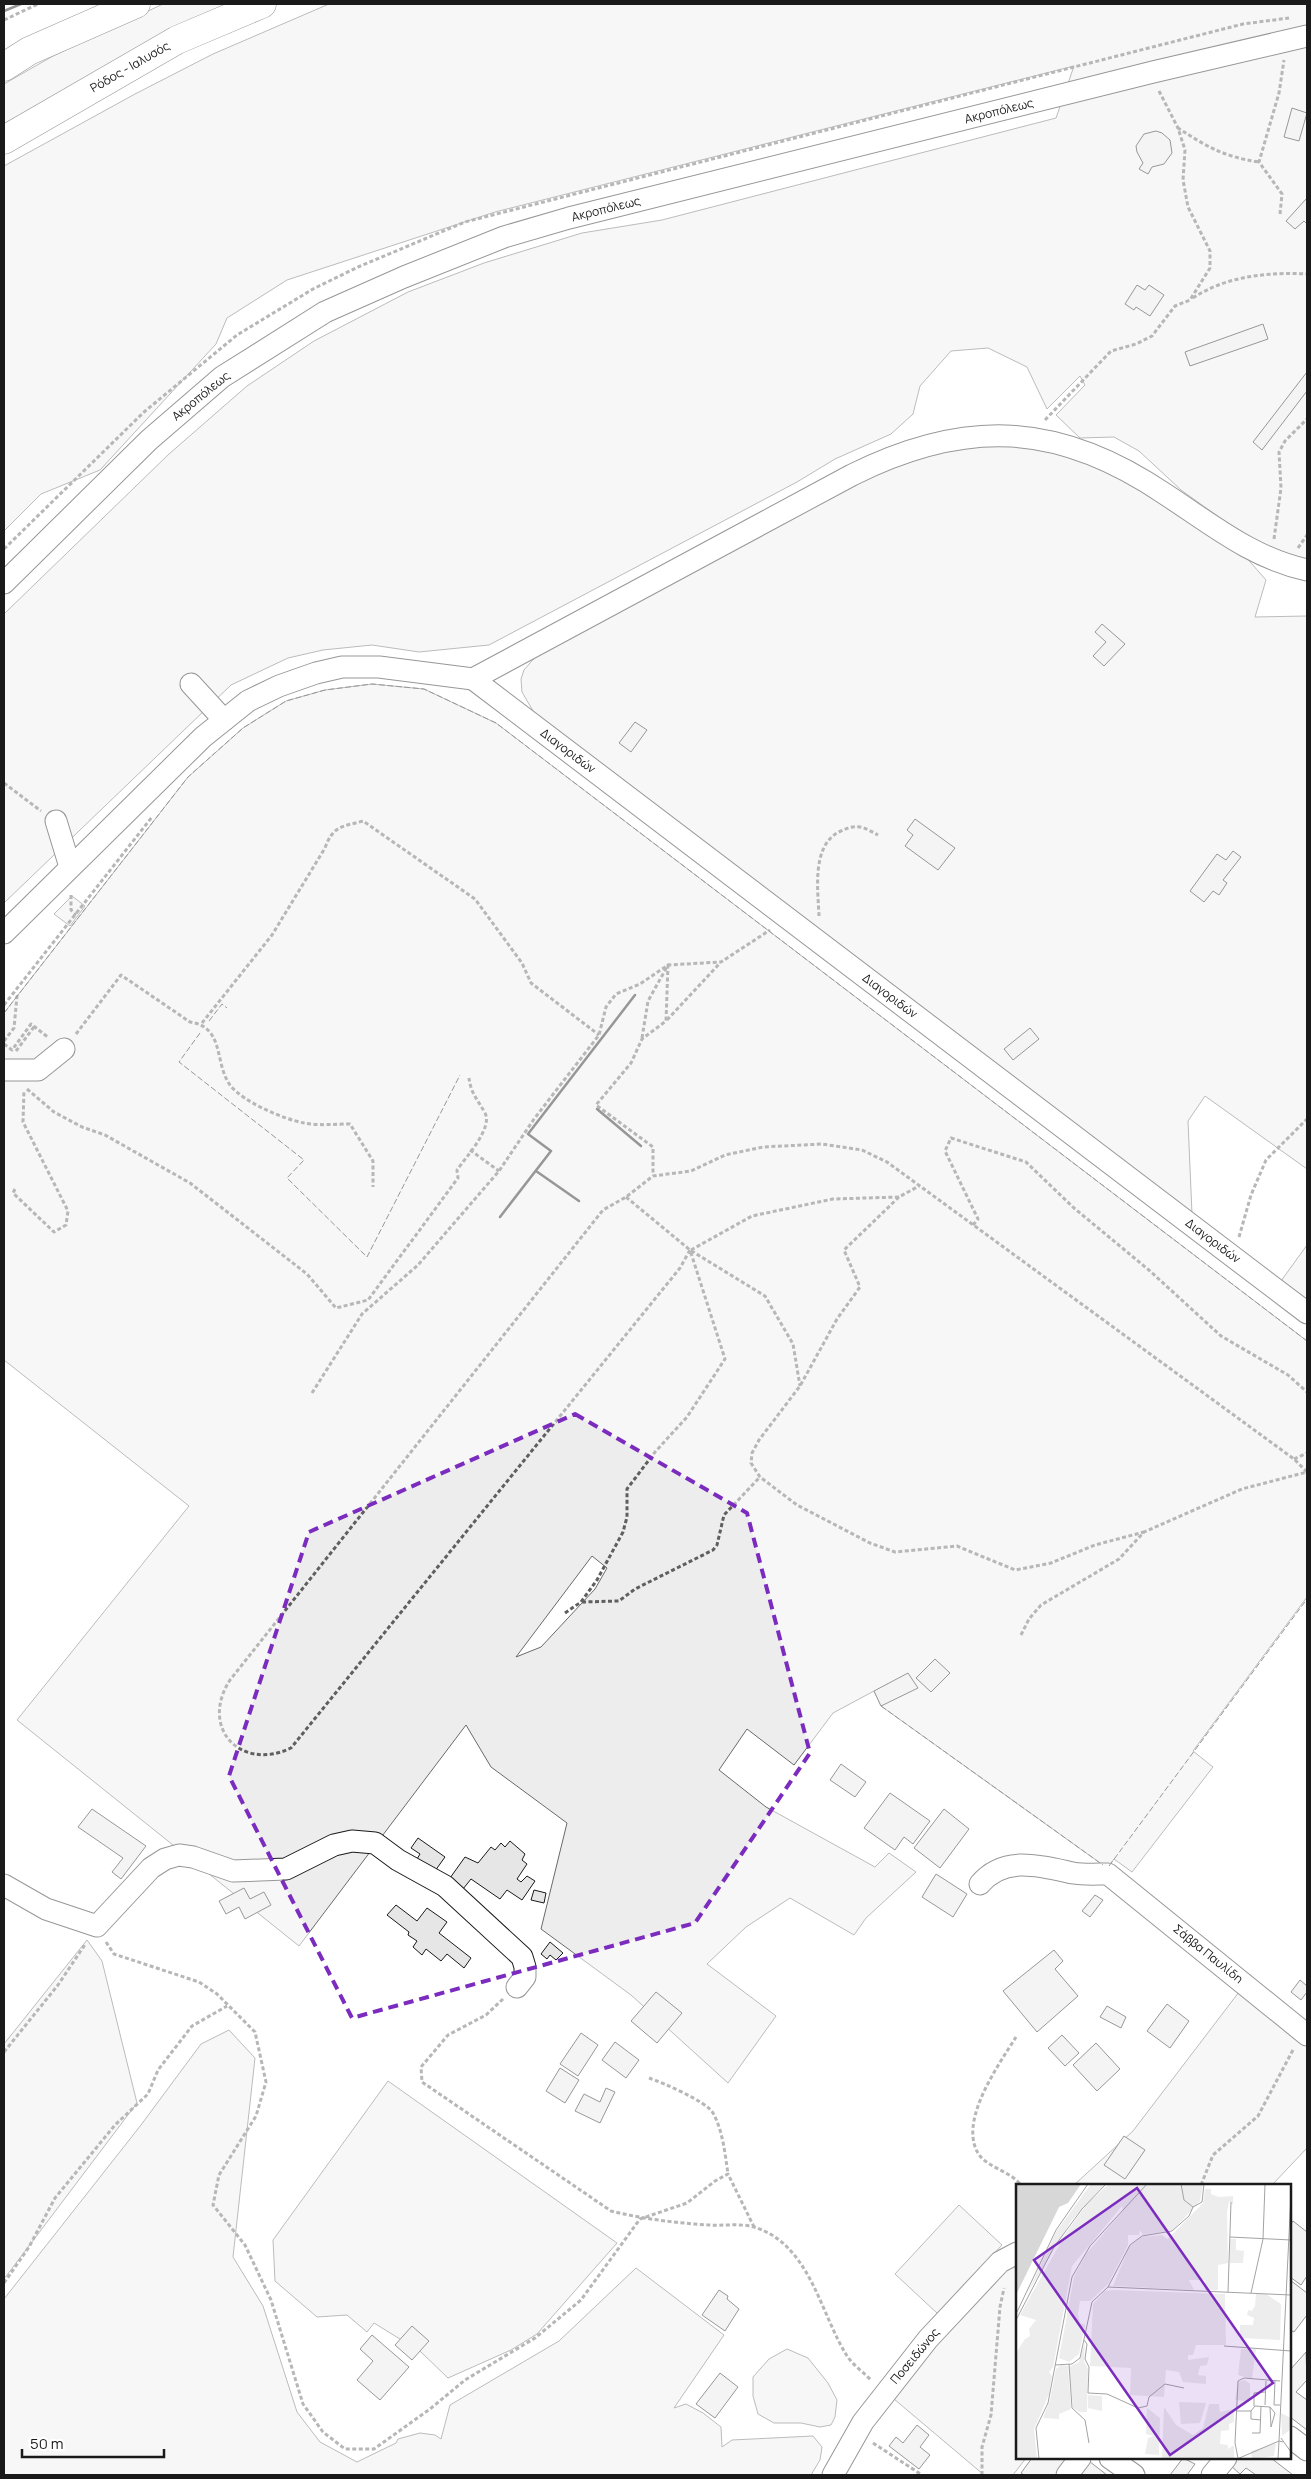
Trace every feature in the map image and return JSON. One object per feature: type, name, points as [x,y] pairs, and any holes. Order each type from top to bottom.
[{"type":"main road","points":[[4,67],[28,51],[136,4]]},
{"type":"main road","name":"Ρόδος - Ιαλυσός","points":[[4,140],[177,40],[262,4]]},
{"type":"street","name":"Ακροπόλεως","points":[[4,583],[149,440],[222,377],[325,312],[404,277],[504,237],[569,218],[1153,72],[1297,38]]},
{"type":"street","points":[[4,933],[203,737],[248,700],[279,686],[316,673],[342,667],[379,666],[473,678],[881,460],[916,449],[967,438],[1010,434],[1067,444],[1102,457],[1132,472],[1226,535],[1271,560],[1307,570]]},
{"type":"street","name":"Διαγοριδών","points":[[473,678],[1307,1313]]},
{"type":"street","points":[[191,684],[224,720]]},
{"type":"street","points":[[56,821],[70,867]]},
{"type":"street","points":[[4,1070],[38,1070],[64,1049]]},
{"type":"street","points":[[4,1885],[46,1909],[97,1926],[151,1868],[165,1859],[179,1856],[193,1857],[234,1871],[286,1869],[334,1845],[352,1841],[375,1842],[398,1860],[445,1886],[522,1957],[525,1966],[525,1977],[517,1986]]},
{"type":"street","name":"Σάββα Παυλίδη","points":[[980,1884],[992,1872],[1012,1866],[1032,1864],[1052,1866],[1075,1874],[1108,1874],[1305,2033]]},
{"type":"street","name":"Ποσειδώνος","points":[[833,2475],[863,2422],[928,2339],[1000,2262],[1016,2254]]},
{"type":"street","points":[[1291,2437],[1307,2450]]},
{"type":"street","points":[[1067,2475],[1079,2459]]},
{"type":"street","points":[[1111,2459],[1134,2475]]},
{"type":"street","points":[[1212,2475],[1225,2459]]},
{"type":"path","points":[[4,20],[38,4]]},
{"type":"path","points":[[1259,162],[1297,38]]},
{"type":"path","points":[[1153,72],[1160,97],[1178,128],[1184,150],[1183,180],[1188,207],[1210,251],[1212,260],[1210,268],[1190,300]]},
{"type":"path","points":[[1178,128],[1209,149],[1234,158],[1259,162],[1282,194],[1280,214]]},
{"type":"path","points":[[1033,437],[1051,412],[1111,351],[1136,344],[1152,336],[1175,306],[1190,300],[1211,286],[1261,274],[1282,272],[1307,274]]},
{"type":"path","points":[[1271,560],[1281,488],[1279,452],[1285,441],[1307,419]]},
{"type":"path","points":[[4,783],[56,821]]},
{"type":"path","points":[[4,1005],[154,816]]},
{"type":"path","points":[[202,1023],[272,935],[325,848],[329,836],[337,828],[363,821],[475,899],[522,963],[531,983],[599,1035]]},
{"type":"path","points":[[816,939],[819,916],[818,879],[821,856],[826,843],[837,832],[849,827],[860,827],[878,835]]},
{"type":"path","points":[[72,896],[71,910],[76,914]]},
{"type":"path","points":[[642,1039],[666,1021],[721,962],[770,931]]},
{"type":"path","points":[[312,1393],[362,1314],[418,1265],[499,1171],[534,1119],[599,1035],[606,1007],[616,994],[640,984],[668,965],[721,962]]},
{"type":"path","points":[[666,1021],[668,965]]},
{"type":"path","points":[[653,1176],[653,1147],[596,1105],[631,1063],[642,1039],[648,1000],[668,965]]},
{"type":"path","points":[[14,993],[17,996],[14,1028],[4,1042],[12,1050],[31,1024],[64,1049],[121,975],[190,1022],[202,1023],[213,1036],[230,1084],[240,1094],[270,1111],[305,1124],[350,1124],[373,1161],[373,1187]]},
{"type":"path","points":[[17,1049],[34,1027]]},
{"type":"path","points":[[16,1189],[13,1193],[54,1232],[66,1225],[68,1211],[24,1122],[24,1087],[54,1112],[105,1135],[190,1182],[307,1274],[336,1308],[368,1300],[458,1178],[457,1170],[485,1130],[486,1115],[471,1092],[469,1078]]},
{"type":"path","points":[[1234,1257],[1251,1194],[1266,1160],[1307,1119]]},
{"type":"path","points":[[973,1225],[978,1219],[945,1151],[951,1138],[1026,1162],[1074,1208],[1150,1271],[1221,1336],[1288,1375],[1307,1392]]},
{"type":"path","points":[[899,1197],[833,1199],[752,1216],[690,1250],[680,1268],[302,1737],[291,1748],[277,1754],[262,1756],[248,1753],[235,1746],[223,1728],[219,1706],[222,1692],[230,1680],[603,1210],[626,1197],[653,1176],[691,1171],[725,1155],[763,1147],[822,1144],[862,1150],[887,1162],[1294,1459],[1307,1472],[1242,1490],[1144,1532],[1095,1545],[1051,1563],[1016,1570],[957,1546],[895,1552],[870,1543],[797,1505],[760,1477],[751,1463],[752,1453],[759,1440],[800,1386],[837,1319],[860,1287],[844,1250],[899,1197],[919,1186]]},
{"type":"path","points":[[470,1150],[499,1171]]},
{"type":"path","points":[[626,1197],[690,1250],[765,1296],[794,1344],[800,1386]]},
{"type":"path","points":[[565,1614],[581,1602],[597,1580],[623,1532],[627,1517],[627,1489],[654,1452],[687,1417],[724,1360],[690,1250]]},
{"type":"path","points":[[1294,1459],[1307,1453]]},
{"type":"path","points":[[581,1602],[619,1601],[635,1589],[713,1550],[717,1545],[724,1515],[760,1477]]},
{"type":"path","points":[[1021,1635],[1029,1618],[1041,1605],[1119,1559],[1144,1532]]},
{"type":"path","points":[[4,2052],[58,1985],[97,1926],[114,1954],[199,1982],[217,1994],[255,2032],[266,2082],[256,2116],[219,2175],[213,2204],[245,2245],[271,2300],[303,2404],[324,2432],[345,2449],[374,2449],[430,2409],[466,2380],[535,2338],[581,2300],[640,2219],[687,2203],[715,2181],[728,2174]]},
{"type":"path","points":[[517,1986],[486,2015],[448,2035],[421,2067],[422,2082],[611,2211],[640,2219],[754,2227],[776,2239],[796,2258],[816,2289],[828,2321],[848,2358],[884,2393]]},
{"type":"path","points":[[4,2283],[29,2247],[55,2198],[115,2125],[148,2094],[158,2070],[192,2026],[227,2006]]},
{"type":"path","points":[[1201,2184],[1212,2155],[1258,2116],[1305,2033]]},
{"type":"path","points":[[1016,2037],[987,2084],[971,2132],[973,2144],[982,2158],[1020,2184]]},
{"type":"path","points":[[649,2078],[674,2086],[712,2112],[723,2141],[728,2174],[754,2227]]},
{"type":"path","points":[[982,2475],[982,2447],[991,2415],[1001,2300],[1005,2286]]},
{"type":"path","points":[[856,2436],[863,2436],[922,2475]]},
{"type":"highlighted area","points":[[575,1414],[747,1513],[810,1753],[695,1923],[352,2018],[229,1776],[309,1532]]},
{"type":"shaded area","points":[[163,4],[241,4],[4,132],[4,84],[53,56]]},
{"type":"shaded area","points":[[329,4],[1307,4],[1307,561],[1258,545],[1181,490],[1139,451],[1114,437],[1080,438],[1056,415],[1085,385],[1080,376],[1047,409],[1027,367],[988,348],[951,351],[920,386],[913,414],[891,434],[835,459],[797,482],[489,645],[419,652],[372,645],[323,650],[288,658],[231,685],[4,903],[4,614],[169,454],[247,386],[314,341],[408,292],[484,263],[582,233],[662,220],[1056,118],[1074,66],[495,212],[287,280],[227,318],[216,344],[100,470],[41,494],[4,531],[4,166],[135,94],[213,54]]},
{"type":"shaded area","points":[[1019,438],[1106,461],[1244,555],[1266,580],[1255,617],[1307,616],[1307,1169],[1205,1096],[1188,1121],[1192,1214],[536,716],[522,692],[521,679],[524,670],[542,649],[891,458]]},
{"type":"shaded area","points":[[372,684],[424,689],[496,723],[1307,1341],[1307,1597],[1193,1751],[1213,1767],[1132,1872],[1114,1859],[1107,1868],[881,1706],[874,1691],[833,1713],[794,1765],[747,1729],[719,1770],[766,1807],[875,1867],[889,1853],[916,1872],[866,1918],[854,1935],[790,1898],[746,1927],[707,1964],[776,2016],[728,2083],[631,1995],[541,1929],[567,1823],[491,1767],[466,1725],[299,1946],[17,1720],[189,1506],[4,1360],[4,1013],[188,777],[243,728],[286,701],[325,690]],"holes":[[[592,1556],[607,1568],[595,1589],[541,1647],[516,1657]]]},
{"type":"shaded area","points":[[72,896],[85,906],[70,926],[54,914]]},
{"type":"shaded area","points":[[1307,1245],[1307,1300],[1281,1281]]},
{"type":"shaded area","points":[[87,1940],[102,1961],[137,2103],[4,2279],[4,2044]]},
{"type":"shaded area","points":[[1239,1992],[1307,2045],[1307,2148],[1273,2184],[1075,2184],[1133,2131]]},
{"type":"shaded area","points":[[229,2030],[255,2058],[233,2257],[263,2306],[297,2412],[320,2442],[357,2462],[396,2443],[398,2439],[420,2433],[435,2435],[441,2439],[450,2405],[559,2341],[636,2268],[724,2335],[674,2408],[686,2404],[703,2413],[721,2427],[722,2447],[732,2440],[813,2436],[822,2447],[820,2460],[811,2475],[4,2475],[4,2299],[141,2125],[201,2044]]},
{"type":"shaded area","points":[[388,2081],[617,2243],[537,2334],[511,2350],[448,2378],[421,2352],[374,2323],[367,2332],[347,2315],[317,2317],[275,2281],[273,2240]]},
{"type":"shaded area","points":[[959,2205],[1002,2245],[938,2314],[895,2274]]},
{"type":"shaded area","points":[[1016,2260],[1016,2459],[1025,2459],[1013,2475],[984,2475],[894,2399],[928,2342]]},
{"type":"shaded area","points":[[787,2349],[808,2358],[828,2383],[837,2400],[835,2417],[831,2425],[820,2427],[801,2423],[774,2423],[758,2414],[753,2396],[753,2377],[769,2359]]},
{"type":"building","points":[[1292,108],[1307,113],[1299,141],[1284,137]]},
{"type":"building","points":[[1156,131],[1162,133],[1170,140],[1172,153],[1164,164],[1152,167],[1148,174],[1139,169],[1143,163],[1136,146],[1144,134]]},
{"type":"building","points":[[1307,198],[1307,224],[1304,221],[1295,229],[1286,221]]},
{"type":"building","points":[[1137,285],[1145,290],[1149,285],[1164,295],[1150,316],[1136,307],[1134,310],[1125,304]]},
{"type":"building","points":[[1263,324],[1268,339],[1190,366],[1185,352]]},
{"type":"building","points":[[1307,372],[1307,391],[1262,450],[1253,442]]},
{"type":"building","points":[[1102,624],[1125,644],[1104,666],[1093,656],[1106,642],[1095,632]]},
{"type":"building","points":[[635,722],[647,730],[631,752],[619,743]]},
{"type":"building","points":[[915,819],[955,848],[938,870],[905,846],[913,835],[907,830]]},
{"type":"building","points":[[1233,851],[1241,857],[1223,880],[1227,883],[1219,895],[1213,891],[1204,902],[1190,891],[1217,854],[1226,860]]},
{"type":"building","points":[[1030,1028],[1039,1039],[1013,1060],[1004,1049]]},
{"type":"building","points":[[935,1659],[950,1673],[931,1692],[916,1678]]},
{"type":"building","points":[[908,1673],[918,1688],[881,1706],[874,1691]]},
{"type":"building","points":[[841,1764],[866,1782],[855,1797],[830,1780]]},
{"type":"building","points":[[890,1793],[930,1821],[913,1844],[904,1837],[895,1850],[864,1828]]},
{"type":"building","points":[[92,1809],[146,1846],[121,1879],[112,1872],[123,1858],[78,1827]]},
{"type":"building","points":[[944,1809],[969,1829],[940,1868],[914,1848]]},
{"type":"building","points":[[418,1838],[445,1857],[435,1871],[417,1859],[420,1854],[411,1848]]},
{"type":"building","points":[[510,1841],[525,1854],[522,1860],[527,1864],[517,1879],[521,1882],[527,1876],[535,1881],[522,1900],[507,1890],[500,1899],[471,1879],[463,1889],[450,1878],[465,1857],[478,1863],[491,1847],[495,1850],[501,1843],[505,1847]]},
{"type":"building","points":[[936,1874],[967,1894],[953,1917],[922,1897]]},
{"type":"building","points":[[244,1888],[250,1899],[264,1892],[271,1905],[245,1919],[239,1907],[226,1914],[219,1901]]},
{"type":"building","points":[[534,1890],[546,1893],[544,1903],[531,1900]]},
{"type":"building","points":[[1095,1895],[1103,1900],[1090,1917],[1082,1911]]},
{"type":"building","points":[[396,1905],[417,1921],[427,1908],[447,1922],[439,1933],[471,1958],[464,1968],[447,1954],[441,1961],[426,1949],[422,1955],[413,1947],[417,1941],[408,1935],[409,1932],[387,1915]]},
{"type":"building","points":[[550,1942],[563,1953],[556,1960],[550,1955],[547,1959],[541,1954]]},
{"type":"building","points":[[1054,1950],[1063,1961],[1055,1969],[1078,1996],[1037,2032],[1003,1991]]},
{"type":"building","points":[[1300,1980],[1307,1986],[1307,1992],[1301,2000],[1291,1992]]},
{"type":"building","points":[[656,1992],[682,2013],[657,2043],[631,2021]]},
{"type":"building","points":[[1167,2004],[1189,2021],[1170,2048],[1147,2031]]},
{"type":"building","points":[[1107,2006],[1126,2017],[1121,2028],[1100,2017]]},
{"type":"building","points":[[581,2033],[598,2045],[578,2076],[560,2064]]},
{"type":"building","points":[[1062,2035],[1079,2053],[1065,2066],[1048,2048]]},
{"type":"building","points":[[615,2042],[639,2060],[626,2078],[602,2060]]},
{"type":"building","points":[[1096,2043],[1120,2069],[1097,2091],[1073,2065]]},
{"type":"building","points":[[560,2068],[579,2080],[565,2103],[546,2091]]},
{"type":"building","points":[[606,2088],[615,2092],[600,2123],[575,2111],[584,2094],[600,2102]]},
{"type":"building","points":[[1124,2136],[1145,2150],[1125,2179],[1104,2165]]},
{"type":"building","points":[[1293,2221],[1307,2232],[1307,2276],[1301,2285],[1291,2278],[1291,2224]]},
{"type":"building","points":[[1291,2281],[1307,2293],[1307,2315],[1294,2332],[1291,2330]]},
{"type":"building","points":[[719,2290],[728,2296],[727,2299],[739,2309],[725,2331],[702,2315]]},
{"type":"building","points":[[412,2326],[429,2341],[412,2360],[395,2345]]},
{"type":"building","points":[[372,2335],[409,2367],[380,2400],[357,2380],[373,2361],[360,2349]]},
{"type":"building","points":[[1306,2352],[1307,2380],[1296,2392],[1307,2400],[1307,2430],[1291,2418],[1291,2369]]},
{"type":"building","points":[[720,2373],[738,2387],[715,2418],[696,2404]]},
{"type":"building","points":[[917,2425],[929,2435],[920,2447],[930,2455],[919,2469],[889,2446],[896,2437],[903,2443]]},
{"type":"building","points":[[1031,2459],[1071,2459],[1059,2475],[1024,2475],[1021,2473]]},
{"type":"building","points":[[1084,2459],[1086,2459],[1107,2475],[1071,2475]]},
{"type":"building","points":[[1182,2459],[1195,2464],[1187,2475],[1170,2475]]},
{"type":"building","points":[[1234,2459],[1272,2459],[1293,2475],[1256,2475],[1246,2468],[1240,2474],[1230,2465]]},
{"type":"fence","points":[[4,1013],[188,777],[243,728],[286,701],[325,690],[372,684],[424,689],[496,723],[1307,1341]]},
{"type":"fence","points":[[209,1021],[222,1004],[227,1008]]},
{"type":"fence","points":[[200,1033],[179,1062],[304,1160],[287,1178],[367,1257],[460,1075]]},
{"type":"fence","points":[[1109,1866],[1307,1599]]},
{"type":"fence","points":[[881,1706],[1103,1865]]},
{"type":"wall","points":[[4,11],[21,4]]},
{"type":"wall","points":[[500,1217],[551,1151],[528,1134],[635,995]]},
{"type":"wall","points":[[597,1109],[641,1146]]},
{"type":"wall","points":[[536,1171],[579,1201]]}]
